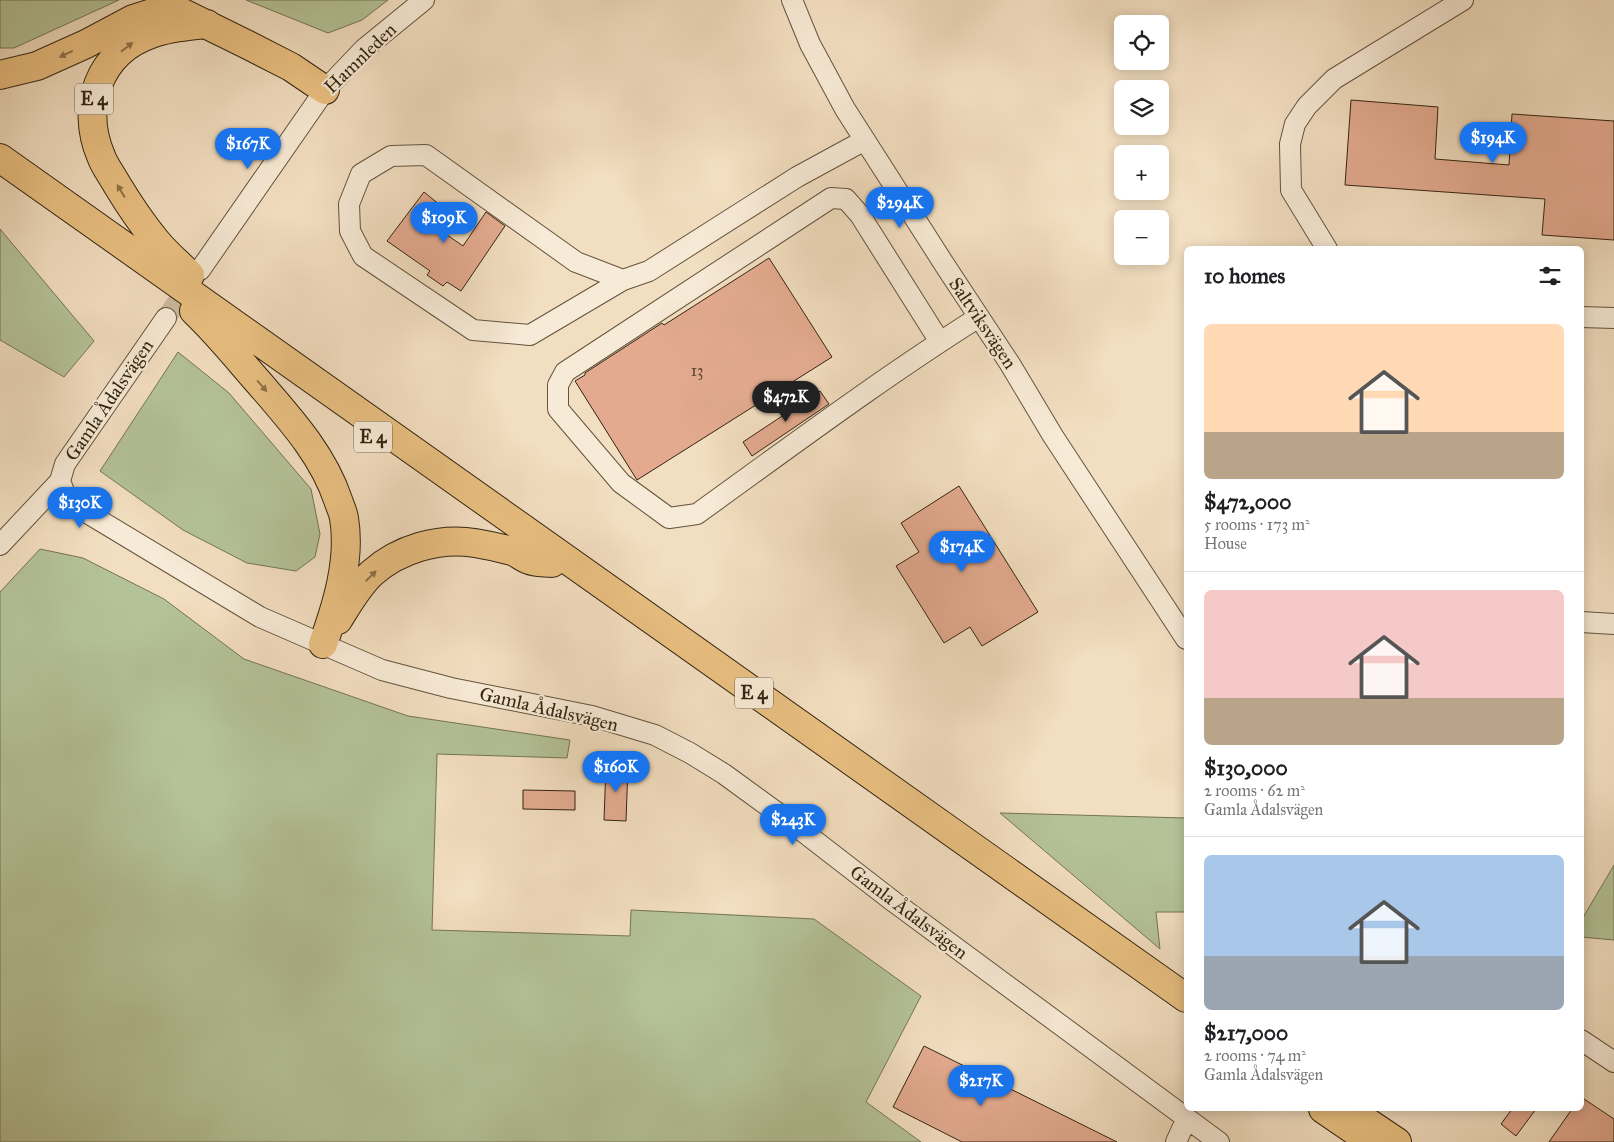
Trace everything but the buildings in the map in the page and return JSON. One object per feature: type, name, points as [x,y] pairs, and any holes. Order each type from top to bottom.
[{"type":"highway","points":[[0,75],[36,66],[134,19],[152,12],[168,10],[183,13],[207,24],[291,67],[325,90]]},
{"type":"highway","name":"E 4","points":[[207,24],[169,28],[149,34],[129,44],[113,59],[102,75],[94,96],[92,116],[95,138],[101,157],[128,204],[158,244],[203,287],[200,307],[212,328],[289,416],[318,458],[334,486],[344,517],[345,543],[343,570],[334,612],[323,644]]},
{"type":"highway","name":"E 4","points":[[0,158],[200,307],[552,563],[1184,1012]]},
{"type":"highway","name":"E 4","points":[[0,178],[98,243],[200,307],[1184,997]]},
{"type":"highway","name":"E 4","points":[[323,644],[352,597],[371,574],[412,549],[432,544],[474,542],[513,552],[530,561],[552,563]]},
{"type":"highway","points":[[1326,1111],[1370,1142]]},
{"type":"highway","points":[[1351,1111],[1397,1142]]},
{"type":"street","name":"Hamnleden","points":[[200,270],[325,90],[364,49],[424,0]]},
{"type":"street","name":"Saltviksvägen","points":[[792,0],[810,44],[845,109],[1010,364],[1053,436],[1184,636]]},
{"type":"street","points":[[1325,246],[1291,190],[1290,144],[1295,124],[1307,106],[1334,79],[1463,0]]},
{"type":"street","points":[[623,280],[576,262],[426,155],[392,156],[361,174],[350,204],[350,231],[363,256],[473,330],[530,335],[623,280],[649,271],[797,177],[865,140]]},
{"type":"street","points":[[940,342],[860,215],[846,199],[831,198],[565,372],[558,385],[558,409],[621,483],[670,518],[697,514],[940,342],[979,317]]},
{"type":"street","points":[[1584,317],[1614,318]]},
{"type":"street","name":"Gamla Ådalsvägen","points":[[166,318],[65,464],[60,481],[67,499],[260,617],[382,670],[451,688],[592,716],[655,735],[690,753],[724,774],[1219,1142]]},
{"type":"street","points":[[0,545],[60,481]]},
{"type":"street","points":[[1584,622],[1614,624]]},
{"type":"street","points":[[1584,1042],[1614,1062]]},
{"type":"street","points":[[1176,1142],[1187,1118]]},
{"type":"green space","points":[[0,0],[119,0],[14,48],[0,48]]},
{"type":"green space","points":[[246,0],[388,0],[362,20],[328,33]]},
{"type":"green space","points":[[0,229],[94,341],[64,377],[0,340]]},
{"type":"green space","points":[[178,352],[229,393],[311,489],[320,534],[315,557],[296,571],[247,563],[183,530],[100,471]]},
{"type":"green space","points":[[40,549],[83,558],[164,599],[244,659],[408,716],[570,740],[567,758],[437,754],[432,930],[630,936],[631,910],[814,919],[921,996],[866,1102],[921,1142],[0,1142],[0,592]]},
{"type":"green space","points":[[1000,813],[1184,818],[1184,912],[1156,912],[1160,949]]},
{"type":"green space","points":[[1614,865],[1614,940],[1584,937],[1584,916]]},
{"type":"tunnel","points":[[166,318],[194,278]]}]
